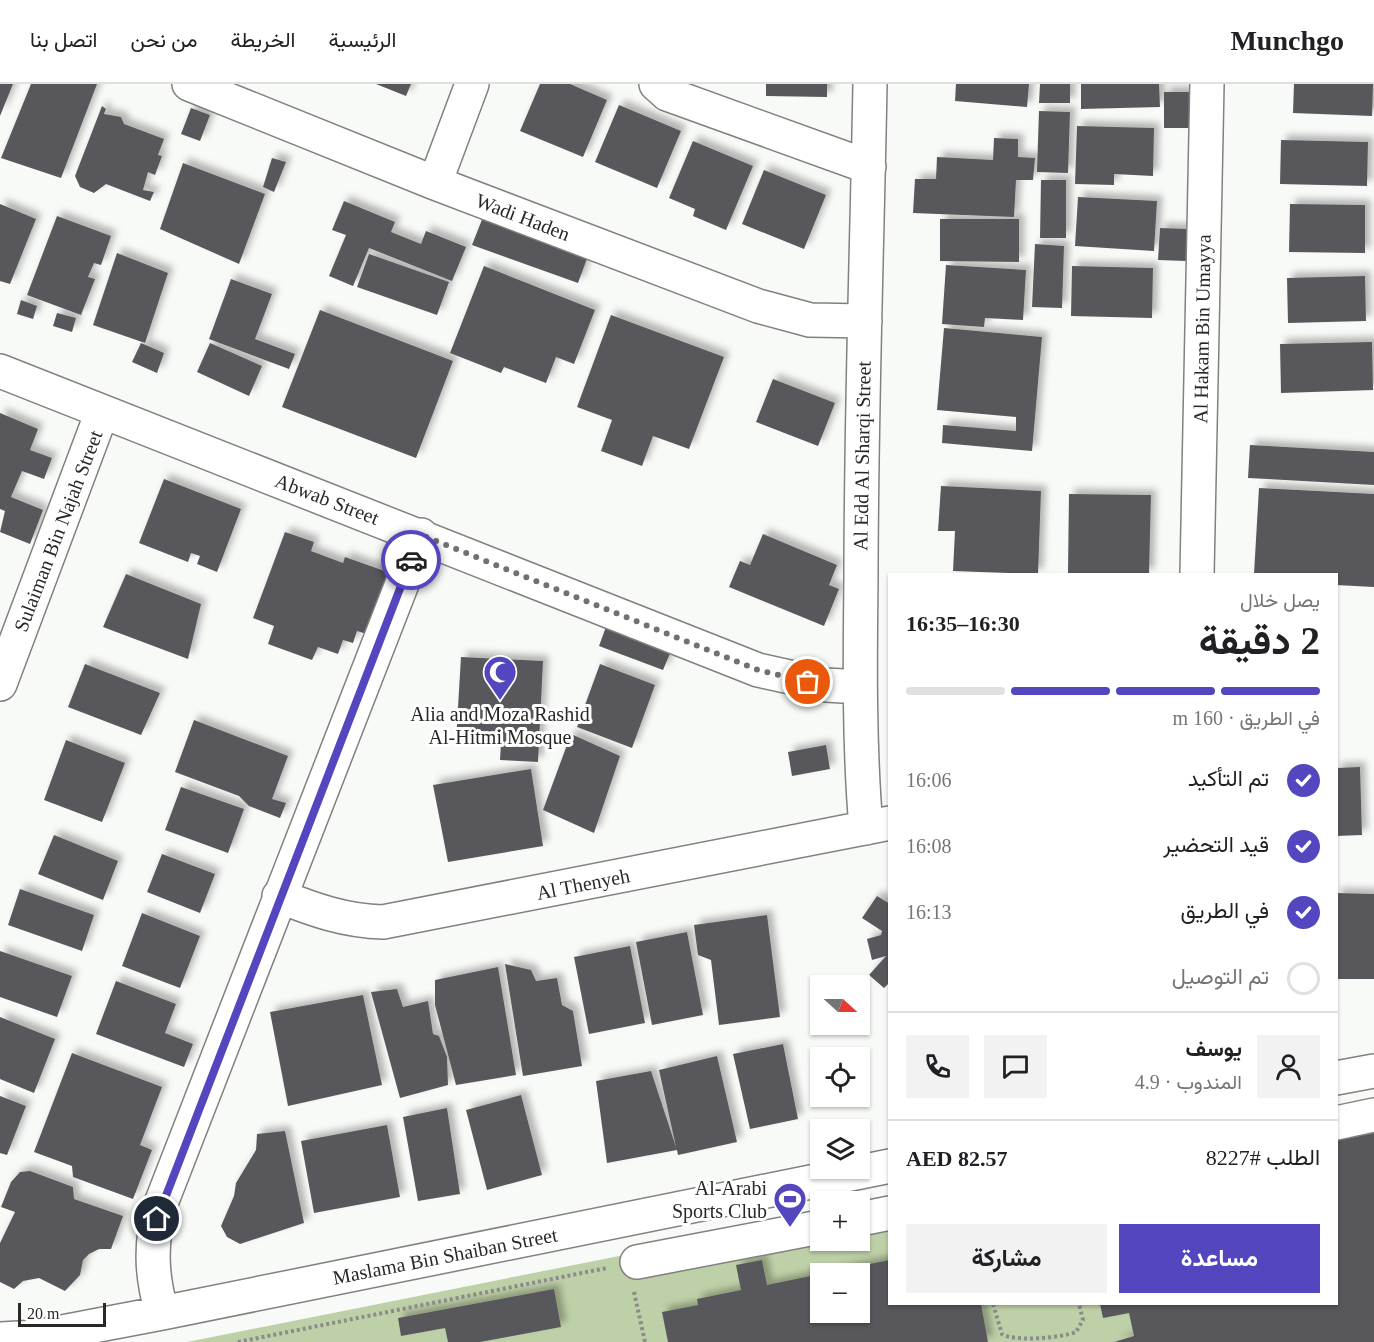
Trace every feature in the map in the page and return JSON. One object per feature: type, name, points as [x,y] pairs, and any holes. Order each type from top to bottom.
[{"type":"street","name":"Wadi Haden","points":[[189,84],[435,183],[784,315],[810,320],[865,321]]},
{"type":"street","points":[[435,183],[472,84]]},
{"type":"street","points":[[656,84],[667,94],[710,97],[869,168]]},
{"type":"street","name":"Al Edd Al Sharqi Street","points":[[870,84],[861,403],[860,687],[862,771],[878,825]]},
{"type":"street","name":"Al Hakam Bin Umayya","points":[[1197,573],[1207,84]]},
{"type":"street","name":"Abwab Street","points":[[0,371],[421,535],[758,670],[826,685],[860,687]]},
{"type":"street","name":"Sulaiman Bin Najah Street","points":[[0,684],[102,412]]},
{"type":"street","points":[[162,1313],[154,1287],[151,1260],[153,1233],[160,1206],[421,535]]},
{"type":"street","name":"Al Thenyeh","points":[[279,896],[331,916],[356,921],[383,922],[878,825]]},
{"type":"street","points":[[1338,1078],[1374,1071]]},
{"type":"street","points":[[1338,1123],[1374,1115]]},
{"type":"street","name":"Maslama Bin Shaiban Street","points":[[0,1339],[36,1337],[162,1313],[888,1166]]},
{"type":"street","points":[[870,1217],[888,1214]]},
{"type":"street","points":[[636,1277],[810,1230]]},
{"type":"path","points":[[238,1342],[636,1277],[645,1342]]},
{"type":"path","points":[[993,1305],[999,1329],[1006,1338],[1013,1341],[1049,1340],[1071,1334],[1080,1328],[1083,1320],[1079,1305]]},
{"type":"green space","name":"Al-Arabi Sports Club","points":[[888,1202],[888,1305],[1337,1305],[1374,1342],[187,1342],[810,1218],[810,1251],[870,1251],[870,1206]]},
{"type":"building","points":[[0,84],[13,84],[0,116]]},
{"type":"building","points":[[31,84],[97,84],[61,178],[1,158]]},
{"type":"building","points":[[376,84],[411,84],[406,96]]},
{"type":"building","points":[[540,84],[570,84],[607,100],[583,157],[520,131]]},
{"type":"building","points":[[766,84],[827,84],[827,97],[766,96]]},
{"type":"building","points":[[956,84],[1029,84],[1027,107],[955,101]]},
{"type":"building","points":[[1040,84],[1070,84],[1070,103],[1039,103]]},
{"type":"building","points":[[1081,84],[1159,84],[1160,107],[1081,109]]},
{"type":"building","points":[[1294,84],[1373,84],[1372,116],[1293,113]]},
{"type":"building","points":[[1164,92],[1189,92],[1189,128],[1164,128]]},
{"type":"building","points":[[619,105],[681,131],[657,188],[595,162]]},
{"type":"building","points":[[102,106],[106,109],[104,114],[121,117],[124,124],[164,139],[158,155],[162,156],[155,175],[148,172],[143,190],[154,192],[150,201],[106,184],[94,193],[80,187],[75,176]]},
{"type":"building","points":[[191,108],[210,115],[200,141],[181,134]]},
{"type":"building","points":[[1039,111],[1070,112],[1068,173],[1037,172]]},
{"type":"building","points":[[1077,126],[1154,128],[1153,176],[1114,174],[1114,185],[1075,184]]},
{"type":"building","points":[[994,138],[1018,139],[1018,157],[1035,158],[1033,180],[1016,180],[1014,217],[913,213],[915,179],[936,179],[937,157],[993,160]]},
{"type":"building","points":[[1281,140],[1368,142],[1367,186],[1280,184]]},
{"type":"building","points":[[693,141],[753,166],[726,230],[693,216],[695,209],[669,198]]},
{"type":"building","points":[[272,158],[286,162],[274,192],[263,187]]},
{"type":"building","points":[[183,163],[265,194],[239,264],[160,229]]},
{"type":"building","points":[[764,170],[826,195],[804,249],[742,224]]},
{"type":"building","points":[[1041,180],[1066,180],[1066,238],[1040,238]]},
{"type":"building","points":[[1078,197],[1157,201],[1154,251],[1075,246]]},
{"type":"building","points":[[344,201],[395,222],[391,232],[421,244],[426,231],[466,247],[452,281],[369,248],[353,286],[329,276],[346,235],[332,230]]},
{"type":"building","points":[[0,204],[36,219],[10,284],[0,281]]},
{"type":"building","points":[[1290,204],[1365,205],[1365,253],[1289,252]]},
{"type":"building","points":[[57,216],[111,236],[101,265],[94,263],[88,277],[95,279],[81,315],[27,295]]},
{"type":"building","points":[[483,217],[588,256],[578,283],[472,245]]},
{"type":"building","points":[[940,219],[1019,219],[1019,262],[940,261]]},
{"type":"building","points":[[1160,228],[1188,229],[1186,261],[1158,260]]},
{"type":"building","points":[[1035,244],[1064,246],[1062,308],[1032,307]]},
{"type":"building","points":[[117,253],[168,273],[145,343],[93,325]]},
{"type":"building","points":[[369,254],[449,282],[437,315],[357,287]]},
{"type":"building","points":[[946,265],[1026,270],[1023,320],[985,318],[984,327],[942,324]]},
{"type":"building","points":[[484,266],[595,310],[574,364],[556,357],[546,383],[504,367],[501,373],[450,353]]},
{"type":"building","points":[[1072,266],[1153,268],[1152,318],[1071,316]]},
{"type":"building","points":[[1365,276],[1366,321],[1288,323],[1287,278]]},
{"type":"building","points":[[231,279],[272,294],[255,339],[295,354],[289,369],[209,339]]},
{"type":"building","points":[[21,300],[37,306],[33,319],[17,314]]},
{"type":"building","points":[[320,310],[453,361],[416,458],[282,407]]},
{"type":"building","points":[[57,313],[76,318],[72,332],[53,326]]},
{"type":"building","points":[[611,315],[724,357],[689,449],[653,436],[642,466],[601,451],[612,420],[577,407]]},
{"type":"building","points":[[944,328],[1042,337],[1032,451],[942,443],[943,425],[1016,431],[1016,417],[937,410]]},
{"type":"building","points":[[1372,342],[1373,390],[1281,393],[1280,344]]},
{"type":"building","points":[[141,343],[164,353],[157,373],[132,362]]},
{"type":"building","points":[[210,343],[262,366],[249,396],[197,372]]},
{"type":"building","points":[[773,379],[835,403],[818,446],[756,422]]},
{"type":"building","points":[[0,413],[38,429],[30,450],[52,458],[44,479],[22,471],[11,497],[43,510],[30,544],[0,532],[5,511],[0,509]]},
{"type":"building","points":[[1250,445],[1374,452],[1374,485],[1248,478]]},
{"type":"building","points":[[164,479],[241,509],[217,572],[197,564],[200,556],[191,553],[188,562],[139,543]]},
{"type":"building","points":[[941,486],[1041,491],[1038,573],[953,571],[955,531],[938,531]]},
{"type":"building","points":[[1259,488],[1374,494],[1374,587],[1338,585],[1338,573],[1254,573]]},
{"type":"building","points":[[1069,494],[1151,495],[1149,573],[1068,573]]},
{"type":"building","points":[[285,532],[314,542],[311,551],[343,563],[345,557],[393,574],[370,635],[357,631],[353,643],[343,640],[338,654],[318,647],[312,660],[268,644],[274,626],[253,618]]},
{"type":"building","points":[[763,534],[837,565],[829,585],[839,589],[824,626],[729,587],[740,561],[750,565]]},
{"type":"building","points":[[126,574],[201,604],[188,659],[103,627]]},
{"type":"building","points":[[611,613],[671,651],[663,670],[599,646]]},
{"type":"building","name":"Alia and Moza Rashid Al-Hitmi Mosque","points":[[461,657],[543,661],[538,762],[500,760],[501,743],[456,741]]},
{"type":"building","points":[[85,664],[160,693],[141,735],[68,707]]},
{"type":"building","points":[[600,664],[655,685],[632,748],[577,727]]},
{"type":"building","points":[[194,720],[288,756],[272,799],[286,803],[280,818],[249,806],[239,796],[175,772]]},
{"type":"building","points":[[571,734],[620,756],[594,833],[543,810]]},
{"type":"building","points":[[66,740],[125,763],[102,822],[44,800]]},
{"type":"building","points":[[826,745],[830,769],[792,776],[788,752]]},
{"type":"building","points":[[1360,767],[1362,835],[1338,836],[1338,768]]},
{"type":"building","points":[[531,769],[543,846],[448,862],[433,785]]},
{"type":"building","points":[[181,787],[244,809],[228,853],[165,830]]},
{"type":"building","points":[[54,835],[118,861],[103,900],[38,874]]},
{"type":"building","points":[[162,854],[215,874],[200,913],[147,892]]},
{"type":"building","points":[[20,889],[94,915],[82,951],[8,925]]},
{"type":"building","points":[[1338,893],[1374,894],[1374,979],[1338,979]]},
{"type":"building","points":[[877,896],[888,903],[888,984],[884,988],[869,975],[886,956],[872,960],[867,939],[881,935],[882,931],[862,918]]},
{"type":"building","points":[[142,913],[200,936],[180,988],[122,966]]},
{"type":"building","points":[[767,915],[780,1017],[719,1025],[711,960],[698,955],[694,925]]},
{"type":"building","points":[[687,932],[703,1015],[652,1025],[636,942]]},
{"type":"building","points":[[630,946],[645,1023],[589,1034],[574,957]]},
{"type":"building","points":[[0,951],[72,976],[57,1017],[0,997]]},
{"type":"building","points":[[505,964],[531,970],[536,981],[557,978],[562,1005],[573,1011],[582,1066],[523,1076]]},
{"type":"building","points":[[498,967],[516,1075],[456,1085],[435,1005],[435,980]]},
{"type":"building","points":[[116,981],[176,1004],[165,1033],[193,1044],[184,1067],[96,1034]]},
{"type":"building","points":[[397,989],[403,1007],[428,1001],[433,1034],[439,1036],[447,1057],[448,1085],[400,1098],[371,992]]},
{"type":"building","points":[[363,995],[382,1085],[288,1106],[270,1012]]},
{"type":"building","points":[[0,1017],[55,1039],[34,1093],[0,1079]]},
{"type":"building","points":[[783,1044],[798,1119],[750,1129],[733,1054]]},
{"type":"building","points":[[72,1053],[162,1087],[140,1145],[152,1150],[133,1199],[73,1177],[72,1166],[34,1152]]},
{"type":"building","points":[[717,1056],[737,1142],[678,1155],[677,1150],[607,1163],[596,1081],[651,1071],[676,1147],[659,1070]]},
{"type":"building","points":[[521,1095],[542,1175],[487,1190],[466,1110]]},
{"type":"building","points":[[0,1096],[26,1106],[7,1155],[0,1153]]},
{"type":"building","points":[[447,1108],[460,1194],[418,1201],[403,1117]]},
{"type":"building","points":[[1374,1118],[1374,1342],[1114,1342],[1134,1336],[1129,1313],[1103,1318],[1100,1305],[1338,1305],[1338,1126]]},
{"type":"building","points":[[387,1125],[400,1197],[314,1213],[301,1141]]},
{"type":"building","points":[[285,1131],[304,1223],[240,1244],[227,1237],[221,1226],[234,1196],[236,1183],[256,1150],[257,1134]]},
{"type":"building","points":[[30,1171],[73,1187],[74,1199],[123,1216],[111,1249],[99,1249],[89,1254],[83,1260],[80,1275],[65,1291],[39,1278],[23,1281],[14,1289],[0,1282],[0,1243],[15,1212],[1,1207],[11,1182],[20,1172]]},
{"type":"building","points":[[762,1260],[767,1285],[810,1276],[810,1323],[870,1323],[870,1264],[888,1260],[888,1305],[981,1305],[988,1342],[668,1342],[662,1312],[698,1305],[697,1299],[741,1290],[736,1265]]},
{"type":"building","points":[[554,1289],[561,1327],[480,1342],[448,1342],[445,1328],[401,1336],[398,1318]]},
{"type":"way so far","points":[[411,560],[421,535],[758,670],[808,682]]},
{"type":"place","name":"Alia and Moza Rashid Al-Hitmi Mosque","points":[[500,701]]},
{"type":"place","name":"Al-Arabi Sports Club","points":[[790,1228]]},
{"type":"route","points":[[157,1219],[279,896],[411,560]]}]
